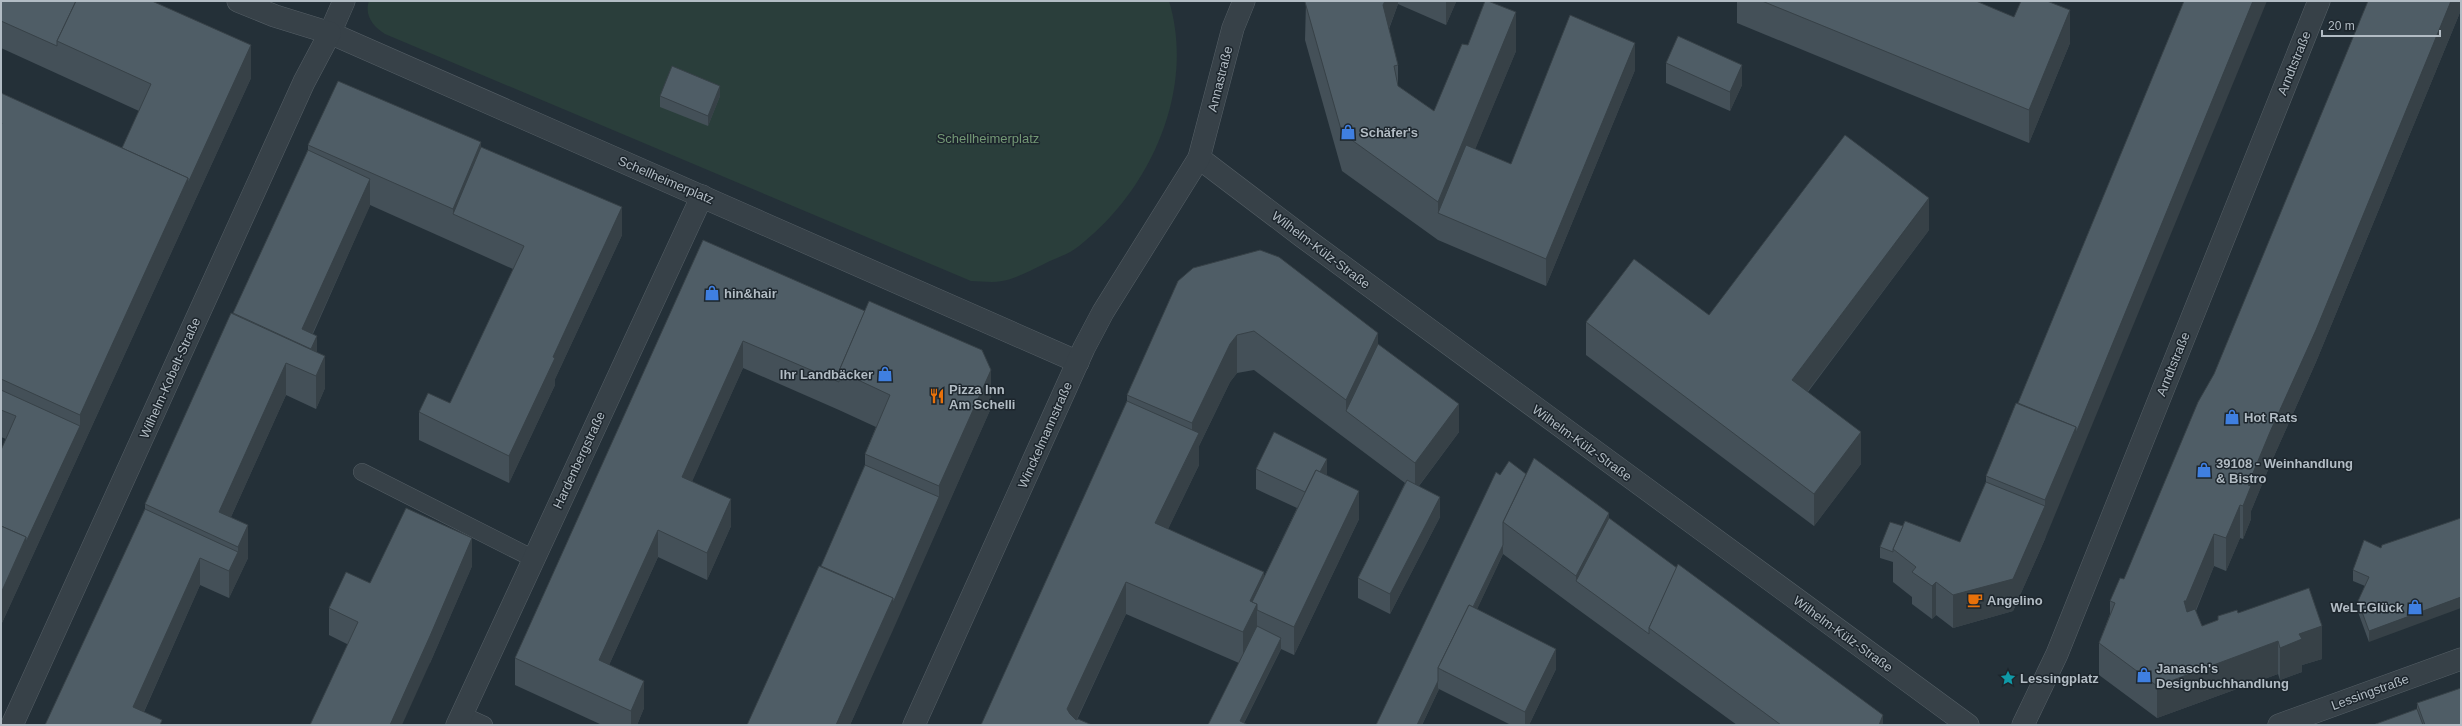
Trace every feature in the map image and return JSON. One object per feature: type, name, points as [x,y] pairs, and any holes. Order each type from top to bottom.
[{"type":"street","name":"Schellheimerplatz","points":[[238,1],[275,16],[330,33],[1078,362]]},
{"type":"street","points":[[330,33],[344,1]]},
{"type":"street","name":"Annastraße","points":[[1199,158],[1233,28],[1244,1]]},
{"type":"street","name":"Arndtstraße","points":[[2022,725],[2057,654],[2319,1]]},
{"type":"street","name":"Wilhelm-Kobelt-Straße","points":[[12,725],[304,82],[330,33]]},
{"type":"street","name":"Winckelmannstraße","points":[[914,725],[1078,362],[1103,312],[1199,158]]},
{"type":"street","name":"Wilhelm-Külz-Straße","points":[[1199,158],[1302,237],[1968,725]]},
{"type":"street","name":"Hardenbergstraße","points":[[460,720],[702,196]]},
{"type":"street","name":"Lessingstraße","points":[[2279,725],[2461,659]]},
{"type":"lane","points":[[362,472],[534,559]]},
{"type":"lane","points":[[460,720],[484,725]]},
{"type":"green space","name":"Schellheimerplatz","points":[[369,1],[1169,1],[1176,35],[1176,69],[1171,103],[1161,136],[1146,168],[1127,197],[1104,223],[1075,249],[1018,276],[998,282],[971,281],[385,34],[373,24],[369,16]]},
{"type":"building","points":[[1,1],[76,1],[57,41],[57,46],[1,21]]},
{"type":"building","points":[[76,1],[152,1],[251,45],[188,183],[188,178],[122,148],[151,84],[57,41]]},
{"type":"building","points":[[1385,1],[1383,5],[1398,65],[1394,66],[1398,86],[1434,111],[1462,44],[1468,45],[1485,1],[1516,12],[1438,202],[1342,133],[1305,2]]},
{"type":"building","points":[[1762,1],[1976,1],[2014,17],[2021,1],[2047,1],[2070,10],[2029,110]]},
{"type":"building","points":[[2184,1],[2253,1],[2076,433],[2076,427],[2018,403]]},
{"type":"building","points":[[2368,1],[2451,1],[2316,330],[2248,485],[2251,486],[2243,506],[2240,505],[2226,538],[2214,534],[2186,601],[2184,601],[2187,612],[2195,609],[2202,626],[2218,620],[2218,616],[2237,610],[2238,613],[2309,588],[2322,626],[2299,634],[2302,639],[2280,648],[2278,641],[2157,686],[2099,643],[2115,603],[2110,601],[2120,578],[2124,579],[2198,402],[2214,374]]},
{"type":"building","points":[[1570,15],[1635,43],[1546,259],[1438,213],[1466,145],[1511,164]]},
{"type":"building","points":[[1678,36],[1742,65],[1730,92],[1666,63]]},
{"type":"building","points":[[672,66],[720,86],[708,116],[660,96]]},
{"type":"building","points":[[338,81],[481,142],[453,209],[308,145]]},
{"type":"building","points":[[1,93],[188,178],[80,415],[1,379]]},
{"type":"building","points":[[1845,135],[1929,198],[1792,380],[1861,432],[1814,494],[1586,322],[1634,259],[1709,315]]},
{"type":"building","points":[[481,147],[622,207],[553,357],[555,358],[509,456],[419,412],[428,393],[450,403],[524,246],[453,214]]},
{"type":"building","points":[[308,150],[370,179],[302,329],[317,336],[311,349],[233,313]]},
{"type":"building","points":[[703,240],[865,311],[839,371],[839,382],[743,341],[682,477],[731,499],[707,553],[658,530],[599,660],[644,681],[631,711],[515,658]]},
{"type":"building","points":[[1260,250],[1279,257],[1378,333],[1346,400],[1254,331],[1237,335],[1230,344],[1192,423],[1127,395],[1178,281],[1193,268]]},
{"type":"building","points":[[869,301],[982,350],[991,370],[939,486],[865,454],[890,395],[839,371]]},
{"type":"building","points":[[231,313],[325,356],[316,376],[286,363],[219,512],[248,525],[238,547],[145,504]]},
{"type":"building","points":[[1378,344],[1459,404],[1415,463],[1346,411]]},
{"type":"building","points":[[1,390],[80,426],[26,542],[26,537],[1,526],[1,450],[16,416],[1,410]]},
{"type":"building","points":[[1127,401],[1199,433],[1155,523],[1264,572],[1250,601],[1257,604],[1243,632],[1126,582],[1067,709],[1076,720],[1078,719],[1092,725],[981,725]]},
{"type":"building","points":[[2016,403],[2076,427],[2045,500],[1986,476]]},
{"type":"building","points":[[1274,432],[1327,459],[1320,472],[1316,470],[1305,492],[1256,469]]},
{"type":"building","points":[[1534,458],[1609,513],[1576,576],[1503,522]]},
{"type":"building","points":[[1509,461],[1526,474],[1503,522],[1503,545],[1473,607],[1469,605],[1438,668],[1438,681],[1417,725],[1376,725],[1496,472],[1500,475]]},
{"type":"building","points":[[865,465],[939,497],[893,603],[893,598],[821,566]]},
{"type":"building","points":[[1316,470],[1359,491],[1294,627],[1257,610],[1257,604],[1252,602]]},
{"type":"building","points":[[1407,480],[1440,497],[1390,594],[1358,578]]},
{"type":"building","points":[[1986,482],[2045,506],[2013,579],[1953,595],[1936,582],[1932,586],[1912,572],[1916,567],[1893,549],[1905,521],[1960,542]]},
{"type":"building","points":[[406,508],[472,538],[430,636],[390,725],[310,725],[358,622],[329,608],[346,572],[370,583]]},
{"type":"building","points":[[145,509],[238,552],[229,571],[200,558],[133,707],[162,720],[160,725],[45,725]]},
{"type":"building","points":[[1609,518],[1677,568],[1649,628],[1649,634],[1576,581]]},
{"type":"building","points":[[2461,518],[2461,597],[2369,631],[2358,601],[2369,577],[2353,570],[2364,540],[2381,548],[2382,545]]},
{"type":"building","points":[[1890,522],[1903,526],[1893,552],[1880,547]]},
{"type":"building","points":[[1,526],[26,537],[1,593]]},
{"type":"building","points":[[1678,564],[1883,715],[1879,725],[1781,725],[1649,628]]},
{"type":"building","points":[[819,566],[893,598],[836,725],[747,725]]},
{"type":"building","points":[[1469,605],[1556,649],[1525,712],[1438,668]]},
{"type":"building","points":[[1257,626],[1281,638],[1240,721],[1248,725],[1208,725]]},
{"type":"building","points":[[2461,688],[2461,725],[2425,725],[2417,703]]},
{"type":"building","points":[[2417,709],[2423,725],[2373,725]]},
{"type":"place","name":"Schäfer's","points":[[1348,132]]},
{"type":"place","name":"hin&hair","points":[[712,293]]},
{"type":"place","name":"Ihr Landbäcker","points":[[885,374]]},
{"type":"place","name":"Pizza Inn Am Schelli","points":[[937,396]]},
{"type":"place","name":"Hot Rats","points":[[2232,417]]},
{"type":"place","name":"39108 - Weinhandlung & Bistro","points":[[2204,470]]},
{"type":"place","name":"Angelino","points":[[1975,600]]},
{"type":"place","name":"WeLT.Glück","points":[[2415,607]]},
{"type":"place","name":"Janasch's Designbuchhandlung","points":[[2144,675]]},
{"type":"place","name":"Lessingplatz","points":[[2008,678]]}]
